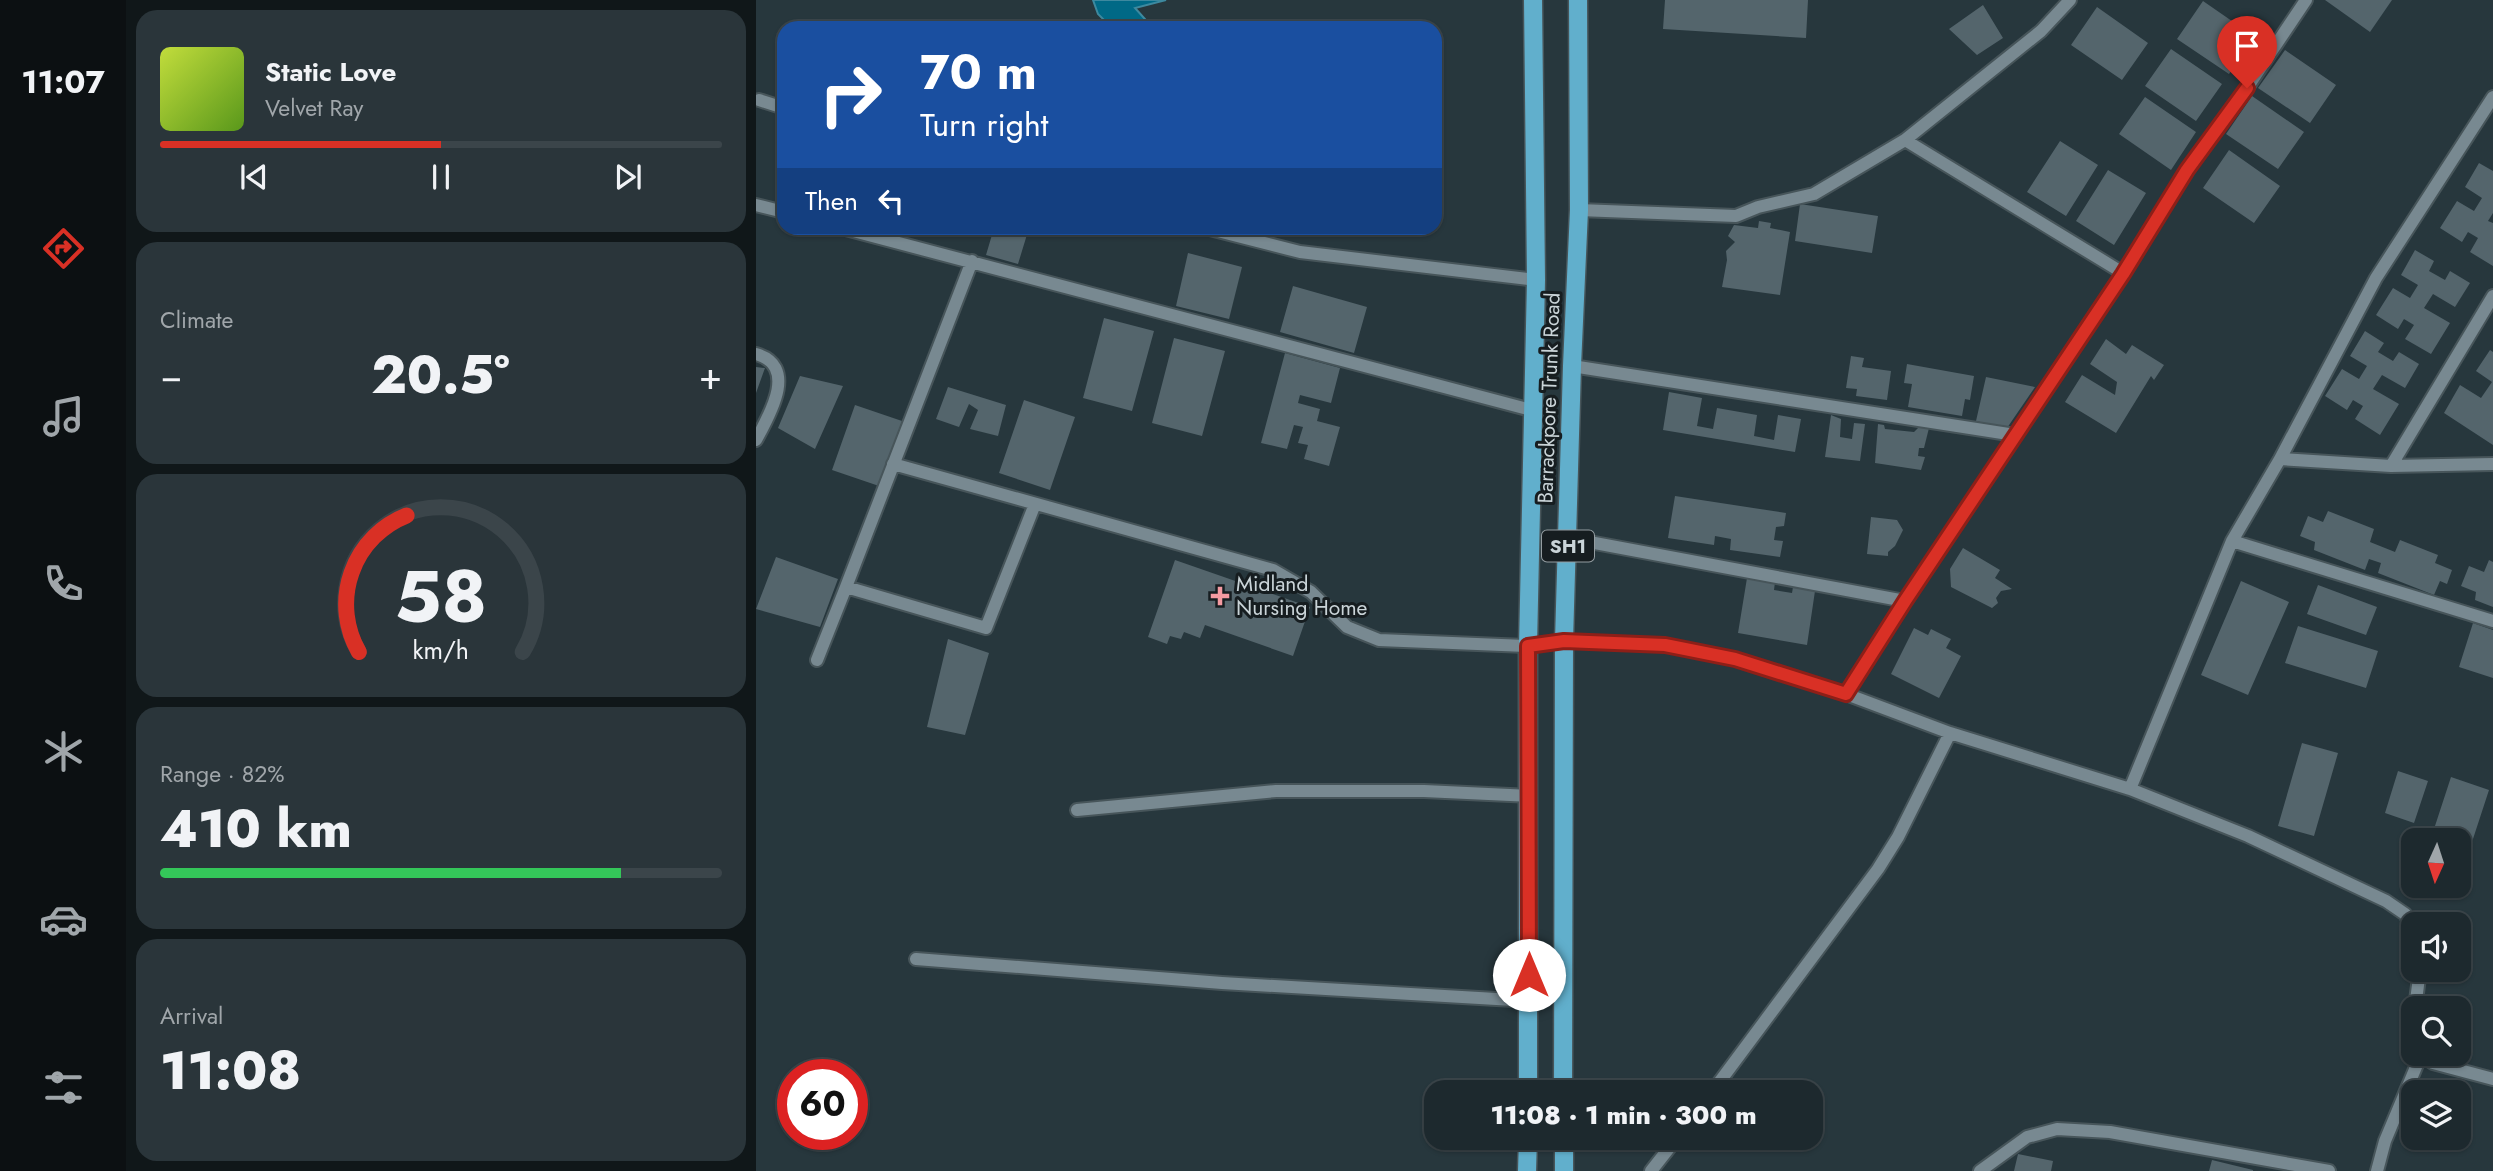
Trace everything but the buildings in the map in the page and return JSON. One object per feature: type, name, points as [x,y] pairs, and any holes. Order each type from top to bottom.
[{"type":"main road","name":"Barrackpore Trunk Road","points":[[1528,1080],[1528,646],[1536,280],[1533,0]]},
{"type":"main road","name":"Barrackpore Trunk Road","points":[[1563,1080],[1564,641],[1579,211],[1578,0]]},
{"type":"main road","points":[[1527,1171],[1528,1150]]},
{"type":"main road","points":[[1563,1150],[1564,1171]]},
{"type":"street","points":[[1579,211],[1736,216],[1758,207],[1814,194],[1905,140],[2041,31],[2070,0]]},
{"type":"street","points":[[1846,694],[2123,274],[2187,170],[2247,88],[2306,0]]},
{"type":"street","points":[[2130,789],[2232,541],[2280,459],[2376,278],[2493,97]]},
{"type":"street","points":[[759,100],[777,106]]},
{"type":"street","points":[[1905,140],[2123,274]]},
{"type":"street","points":[[756,205],[777,210]]},
{"type":"street","points":[[870,235],[1535,411]]},
{"type":"street","points":[[1233,235],[1300,252],[1536,280]]},
{"type":"street","points":[[817,660],[972,261]]},
{"type":"street","points":[[2391,466],[2493,296]]},
{"type":"street","points":[[756,354],[764,356],[775,367],[779,386],[775,404],[756,440]]},
{"type":"street","points":[[1572,366],[2015,435]]},
{"type":"street","points":[[2280,459],[2391,466],[2493,464]]},
{"type":"street","points":[[893,464],[1273,570],[1311,592],[1347,627],[1380,640],[1528,646],[1564,641],[1665,645],[1735,659],[1846,694],[1950,733],[2130,789],[2248,836],[2386,901],[2402,912]]},
{"type":"street","points":[[846,587],[986,628],[1035,504]]},
{"type":"street","points":[[1568,538],[1905,601]]},
{"type":"street","points":[[2232,541],[2493,621]]},
{"type":"street","points":[[1721,1080],[1878,869],[1898,837],[1950,733]]},
{"type":"street","points":[[1077,810],[1276,792],[1424,791],[1529,796]]},
{"type":"street","points":[[916,959],[1222,984],[1529,1000]]},
{"type":"street","points":[[2377,1171],[2385,1141],[2415,1066]]},
{"type":"street","points":[[2444,1066],[2493,1079]]},
{"type":"street","points":[[1980,1171],[2027,1138],[2057,1129],[2110,1132],[2329,1171]]},
{"type":"street","points":[[1651,1171],[1668,1150]]},
{"type":"water","points":[[1093,0],[1166,0],[1135,8],[1147,21],[1105,21],[1098,14]]},
{"type":"place","name":"Midland Nursing Home","points":[[1220,596]]},
{"type":"route","points":[[1529,975],[1528,646],[1564,641],[1665,645],[1735,659],[1846,694],[2123,274],[2187,170],[2247,88]]}]
